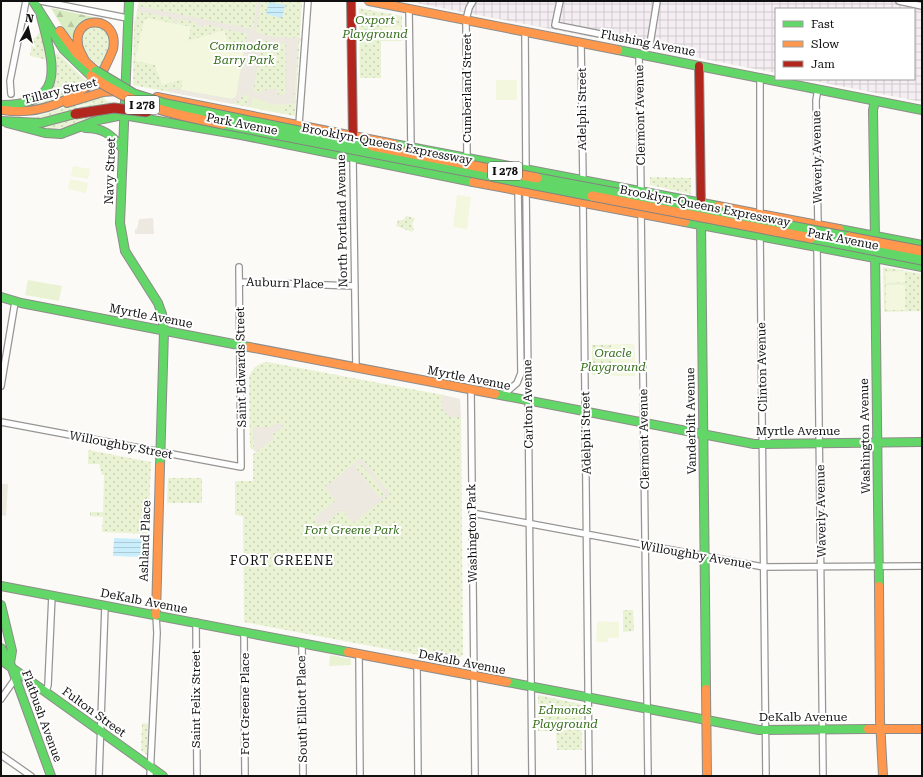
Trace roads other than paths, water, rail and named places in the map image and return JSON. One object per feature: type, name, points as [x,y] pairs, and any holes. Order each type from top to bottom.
[{"type":"main road","points":[[1,105],[20,106],[30,104],[40,97],[48,88],[52,64],[48,24],[33,1]]},
{"type":"main road","name":"Brooklyn-Queens Expressway","points":[[41,1],[48,24],[64,50],[113,92],[136,103],[165,112],[922,260]]},
{"type":"main road","name":"Navy Street","points":[[129,1],[123,115],[120,223],[125,252],[130,262],[158,303],[162,314],[164,331]]},
{"type":"main road","name":"North Portland Avenue","points":[[351,1],[353,159]]},
{"type":"main road","name":"Flushing Avenue","points":[[369,1],[875,99],[922,110]]},
{"type":"main road","points":[[44,109],[77,93],[95,75],[112,52],[114,41],[112,31],[103,23],[90,22],[78,32],[77,46],[85,61]]},
{"type":"main road","name":"Brooklyn-Queens Expressway","points":[[48,24],[85,61],[95,75],[130,92],[166,104],[351,142],[922,251]]},
{"type":"main road","name":"Vanderbilt Avenue","points":[[699,66],[707,776]]},
{"type":"main road","points":[[118,78],[125,68]]},
{"type":"main road","name":"Tillary Street","points":[[1,110],[25,113],[44,109],[97,93],[107,91],[125,92]]},
{"type":"main road","name":"Park Avenue","points":[[125,92],[230,110],[467,158],[922,245]]},
{"type":"main road","name":"Washington Avenue","points":[[875,99],[873,110],[881,729],[883,776]]},
{"type":"main road","points":[[170,123],[174,100]]},
{"type":"main road","points":[[1,121],[41,123],[100,109],[120,108],[172,117],[199,119]]},
{"type":"main road","points":[[226,133],[230,110]]},
{"type":"main road","points":[[1,121],[12,126],[45,133],[61,134],[98,120],[123,115]]},
{"type":"main road","name":"Park Avenue","points":[[123,115],[226,133],[353,159],[922,267]]},
{"type":"main road","points":[[80,128],[96,128],[109,131],[122,148]]},
{"type":"main road","name":"Myrtle Avenue","points":[[1,297],[15,302],[241,346],[585,412],[763,444],[922,442]]},
{"type":"main road","name":"Myrtle Avenue","points":[[1,302],[9,304],[15,302]]},
{"type":"main road","name":"Ashland Place","points":[[156,615],[164,331]]},
{"type":"main road","name":"DeKalb Avenue","points":[[1,586],[196,622],[706,721],[766,730],[922,729]]},
{"type":"main road","points":[[1,605],[12,651],[7,664]]},
{"type":"main road","points":[[1,648],[7,664]]},
{"type":"main road","name":"Flatbush Avenue","points":[[7,664],[15,679],[51,776]]},
{"type":"main road","name":"Fulton Street","points":[[7,664],[100,731],[151,772],[163,776]]},
{"type":"street","points":[[11,94],[10,82],[26,1]]},
{"type":"street","points":[[41,1],[128,18]]},
{"type":"street","points":[[299,124],[308,1]]},
{"type":"street","points":[[560,1],[555,25],[650,44],[657,1]]},
{"type":"street","points":[[899,1],[922,6]]},
{"type":"street","name":"Cumberland Street","points":[[467,180],[466,20],[471,3]]},
{"type":"street","points":[[409,9],[411,147]]},
{"type":"street","name":"Carlton Avenue","points":[[502,396],[517,383],[521,373],[522,191],[526,169],[526,32]]},
{"type":"street","name":"Adelphi Street","points":[[581,42],[589,776]]},
{"type":"street","name":"Clermont Avenue","points":[[639,54],[648,776]]},
{"type":"street","name":"Clinton Avenue","points":[[760,77],[760,236],[766,776]]},
{"type":"street","name":"Waverly Avenue","points":[[818,89],[816,100],[818,225]]},
{"type":"street","name":"North Portland Avenue","points":[[353,159],[356,368]]},
{"type":"street","name":"Carlton Avenue","points":[[522,191],[529,401],[532,776]]},
{"type":"street","name":"Waverly Avenue","points":[[817,247],[824,776]]},
{"type":"street","name":"Saint Edwards Street","points":[[239,267],[241,346],[241,467]]},
{"type":"street","name":"Auburn Place","points":[[240,282],[355,286]]},
{"type":"street","points":[[1,386],[15,302]]},
{"type":"street","name":"Washington Park","points":[[471,390],[474,676]]},
{"type":"street","name":"Willoughby Street","points":[[1,422],[241,467]]},
{"type":"street","name":"Willoughby Avenue","points":[[472,513],[764,567],[922,566]]},
{"type":"street","points":[[46,692],[48,685],[52,595]]},
{"type":"street","points":[[99,776],[105,606]]},
{"type":"street","name":"Ashland Place","points":[[151,772],[156,615]]},
{"type":"street","name":"Saint Felix Street","points":[[196,622],[197,776]]},
{"type":"street","name":"Fort Greene Place","points":[[244,632],[245,776]]},
{"type":"street","name":"South Elliott Place","points":[[302,643],[303,776]]},
{"type":"street","points":[[359,654],[360,776]]},
{"type":"street","points":[[417,665],[418,776]]},
{"type":"street","points":[[474,676],[475,776]]},
{"type":"street","points":[[1,699],[15,679]]},
{"type":"street","points":[[1,755],[31,776]]},
{"type":"water","points":[[269,2],[285,5],[282,18],[266,14]]},
{"type":"water","points":[[114,538],[142,539],[141,557],[113,556]]},
{"type":"district","name":"FORT GREENE","points":[[282,560]]},
{"type":"park label","name":"Oxport Playground","points":[[375,27]]},
{"type":"park label","name":"Commodore Barry Park","points":[[244,53]]},
{"type":"park label","name":"Oracle Playground","points":[[613,360]]},
{"type":"park label","name":"Fort Greene Park","points":[[352,530]]},
{"type":"park label","name":"Edmonds Playground","points":[[565,717]]}]
